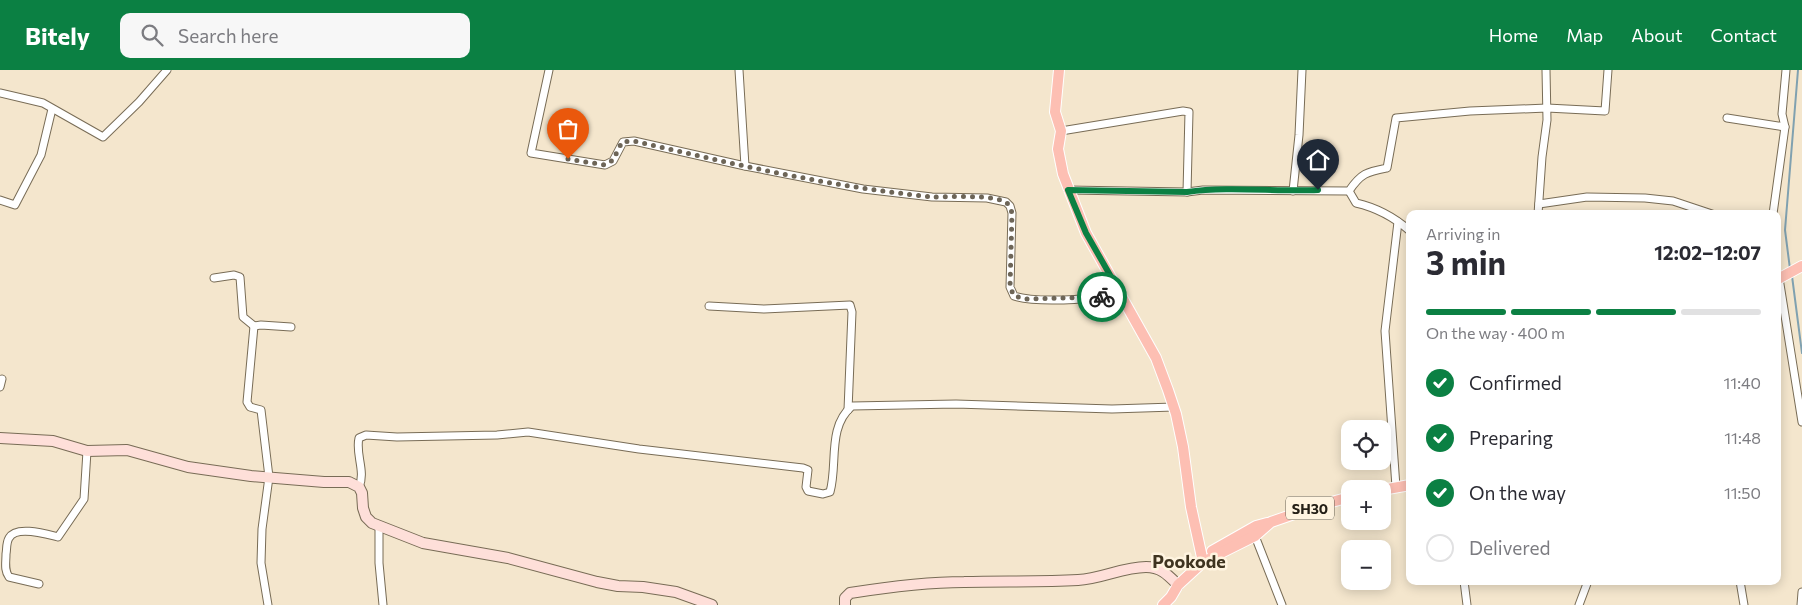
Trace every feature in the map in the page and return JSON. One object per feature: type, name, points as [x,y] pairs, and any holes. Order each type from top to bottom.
[{"type":"main road","points":[[1059,70],[1055,112],[1061,131],[1058,149],[1063,174],[1086,233],[1156,358],[1174,408],[1183,447],[1191,507],[1203,562]]},
{"type":"main road","points":[[1391,488],[1406,486]]},
{"type":"main road","name":"SH30","points":[[1164,605],[1178,585],[1203,562],[1255,536],[1271,522],[1341,499]]},
{"type":"main road","points":[[1203,562],[1210,552],[1238,535],[1256,526],[1271,522]]},
{"type":"main road","points":[[1154,605],[1178,585]]},
{"type":"street","points":[[0,93],[43,103],[103,137],[139,102],[167,70]]},
{"type":"street","points":[[548,70],[531,153],[605,165],[613,160],[622,142],[634,141],[745,166],[863,188],[932,197],[962,196],[1006,202],[1010,206],[1012,213],[1010,287],[1014,296],[1026,299],[1122,296]]},
{"type":"street","points":[[739,70],[745,166]]},
{"type":"street","points":[[1292,191],[1299,135],[1302,70]]},
{"type":"street","points":[[1538,210],[1547,108],[1546,70]]},
{"type":"street","points":[[1349,191],[1358,178],[1368,172],[1387,168],[1396,118],[1470,111],[1547,108],[1605,111],[1608,70]]},
{"type":"street","points":[[1774,210],[1785,127],[1782,114],[1786,70]]},
{"type":"street","points":[[0,200],[15,205],[41,155],[52,109]]},
{"type":"street","points":[[1061,131],[1182,111],[1189,112],[1187,192]]},
{"type":"street","points":[[1727,118],[1785,127]]},
{"type":"street","points":[[1068,190],[1187,192],[1203,190],[1349,191]]},
{"type":"street","points":[[1349,191],[1356,203],[1389,214],[1406,228]]},
{"type":"street","points":[[1538,204],[1587,197],[1645,198],[1673,201],[1700,210]]},
{"type":"street","points":[[1396,487],[1385,331],[1398,222]]},
{"type":"street","points":[[1789,273],[1802,422]]},
{"type":"street","points":[[214,278],[234,275],[240,277],[242,317],[254,326],[291,327]]},
{"type":"street","points":[[709,306],[764,309],[850,305],[852,312],[848,410]]},
{"type":"street","points":[[254,326],[247,402],[250,408],[261,410],[270,477],[262,529],[261,563],[268,605]]},
{"type":"street","points":[[0,387],[2,379]]},
{"type":"street","points":[[359,487],[362,481],[362,468],[358,443],[359,438],[366,435],[397,437],[497,435],[528,432],[639,449],[803,468],[808,470],[806,487],[808,491],[823,494],[830,492],[838,423],[852,406],[856,405],[956,404],[1112,409],[1174,408]]},
{"type":"street","points":[[0,438],[53,441],[88,452],[92,450],[127,450],[188,467],[270,477],[324,482],[349,482],[359,487],[362,493],[366,517],[372,523],[423,544],[508,558],[618,586],[643,587],[676,592],[712,605]]},
{"type":"street","points":[[39,584],[9,577],[5,572],[7,544],[10,536],[16,532],[38,532],[58,537],[84,499],[88,452]]},
{"type":"street","points":[[379,526],[379,563],[383,605]]},
{"type":"street","points":[[1255,536],[1282,605]]},
{"type":"street","points":[[846,605],[845,598],[850,593],[905,585],[1082,580],[1145,567],[1166,572],[1178,585]]},
{"type":"street","points":[[1464,585],[1467,605]]},
{"type":"street","points":[[1579,605],[1586,585]]},
{"type":"street","points":[[1741,585],[1744,605]]},
{"type":"street","points":[[1801,605],[1802,592]]},
{"type":"waterway","points":[[1790,269],[1785,230],[1798,70]]},
{"type":"waterway","points":[[1792,276],[1802,353]]},
{"type":"way so far","points":[[568,159],[605,165],[613,160],[622,142],[634,141],[745,166],[863,188],[932,197],[962,196],[1006,202],[1010,206],[1012,213],[1010,287],[1014,296],[1026,299],[1102,297]]},
{"type":"district","name":"Pookode","points":[[1189,561]]},
{"type":"route","points":[[1102,297],[1122,296],[1086,233],[1068,190],[1187,192],[1203,190],[1318,190]]}]
